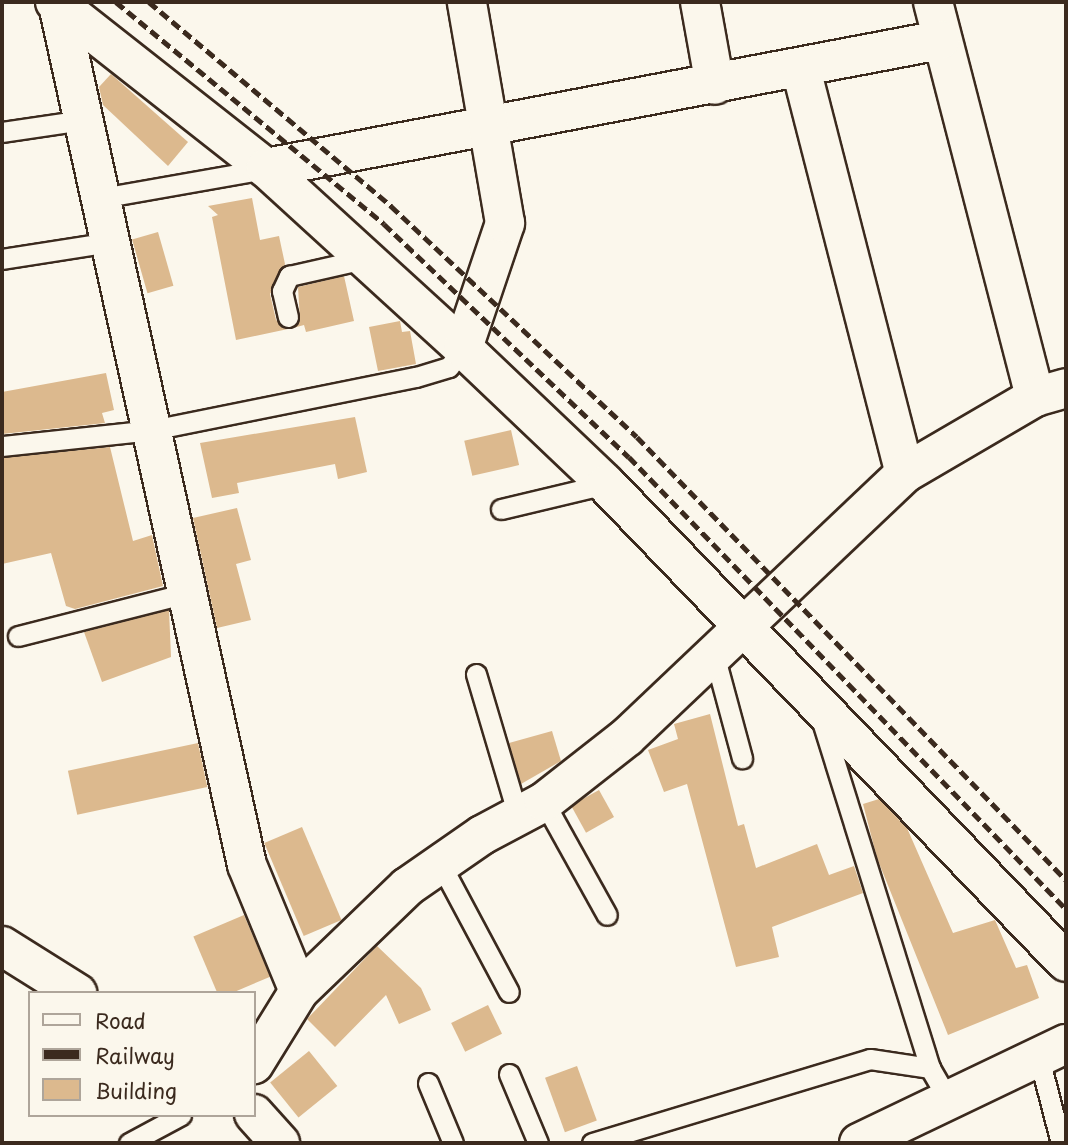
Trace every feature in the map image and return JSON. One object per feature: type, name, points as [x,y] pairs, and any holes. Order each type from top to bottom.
[{"type":"street","points":[[463,348],[505,223],[467,2]]},
{"type":"street","points":[[700,2],[715,85]]},
{"type":"street","points":[[256,1061],[299,991],[440,863],[531,809],[715,658],[905,472],[1051,392],[940,40],[933,2]]},
{"type":"street","points":[[56,3],[102,198],[247,865],[299,991]]},
{"type":"street","points":[[56,3],[266,169],[463,348],[606,484],[1066,962]]},
{"type":"street","points":[[266,169],[801,69],[940,40]]},
{"type":"street","points":[[801,69],[905,472]]},
{"type":"street","points":[[2,946],[74,991]]},
{"type":"street","points":[[859,1143],[1053,1051]]},
{"type":"street","points":[[256,1116],[280,1143]]},
{"type":"lane","points":[[2,132],[83,120]]},
{"type":"lane","points":[[102,198],[266,169]]},
{"type":"lane","points":[[2,258],[110,242]]},
{"type":"lane","points":[[288,317],[282,291],[289,276],[364,258]]},
{"type":"lane","points":[[2,446],[152,430],[416,376],[449,367],[463,348]]},
{"type":"lane","points":[[501,509],[606,484]]},
{"type":"lane","points":[[18,636],[187,593]]},
{"type":"lane","points":[[715,658],[742,758]]},
{"type":"lane","points":[[476,674],[531,809],[607,915]]},
{"type":"lane","points":[[816,701],[930,1068],[950,1102]]},
{"type":"lane","points":[[440,863],[509,992]]},
{"type":"lane","points":[[1053,1051],[1061,1143]]},
{"type":"lane","points":[[592,1143],[836,1064],[896,1059],[930,1068]]},
{"type":"lane","points":[[509,1074],[538,1143]]},
{"type":"lane","points":[[428,1083],[453,1143]]},
{"type":"lane","points":[[129,1143],[177,1117]]},
{"type":"building","points":[[111,74],[188,142],[168,166],[103,105],[99,87]]},
{"type":"building","points":[[252,198],[260,240],[279,236],[285,264],[270,294],[276,320],[288,329],[236,340],[212,217],[218,215],[208,206]]},
{"type":"building","points":[[158,232],[173,286],[147,293],[132,239]]},
{"type":"building","points":[[344,276],[354,321],[306,332],[304,325],[293,328],[300,320],[298,287]]},
{"type":"building","points":[[400,321],[402,332],[410,331],[416,364],[378,371],[369,327]]},
{"type":"building","points":[[106,373],[114,410],[102,413],[105,423],[2,434],[2,392]]},
{"type":"building","points":[[355,417],[367,472],[338,479],[335,464],[237,483],[239,493],[212,498],[200,443]]},
{"type":"building","points":[[511,430],[519,465],[472,476],[464,441]]},
{"type":"building","points":[[110,447],[133,541],[152,535],[163,586],[75,609],[66,606],[51,553],[2,564],[2,458]]},
{"type":"building","points":[[237,508],[251,560],[236,564],[251,620],[217,628],[193,518]]},
{"type":"building","points":[[169,610],[171,657],[102,682],[84,632]]},
{"type":"building","points":[[710,714],[738,826],[744,824],[756,868],[817,844],[829,875],[854,866],[863,893],[772,927],[779,957],[736,967],[687,784],[664,792],[648,750],[678,739],[674,724]]},
{"type":"building","points":[[552,731],[561,761],[521,784],[509,743]]},
{"type":"building","points":[[198,743],[207,787],[77,815],[68,771]]},
{"type":"building","points":[[599,790],[614,817],[586,833],[571,806]]},
{"type":"building","points":[[879,799],[907,828],[953,933],[995,920],[1016,968],[1027,965],[1039,998],[948,1035],[877,858],[863,804]]},
{"type":"building","points":[[302,827],[341,920],[304,936],[264,843]]},
{"type":"building","points":[[244,915],[270,977],[236,991],[217,991],[193,936]]},
{"type":"building","points":[[377,946],[421,988],[431,1010],[399,1024],[386,995],[335,1047],[307,1019]]},
{"type":"building","points":[[488,1005],[502,1034],[465,1052],[451,1023]]},
{"type":"building","points":[[309,1051],[337,1086],[298,1117],[270,1082]]},
{"type":"building","points":[[577,1066],[597,1121],[565,1132],[545,1078]]},
{"type":"railway","points":[[116,2],[384,224],[629,457],[1066,909]]},
{"type":"railway","points":[[149,2],[391,206],[637,437],[1066,880]]}]
